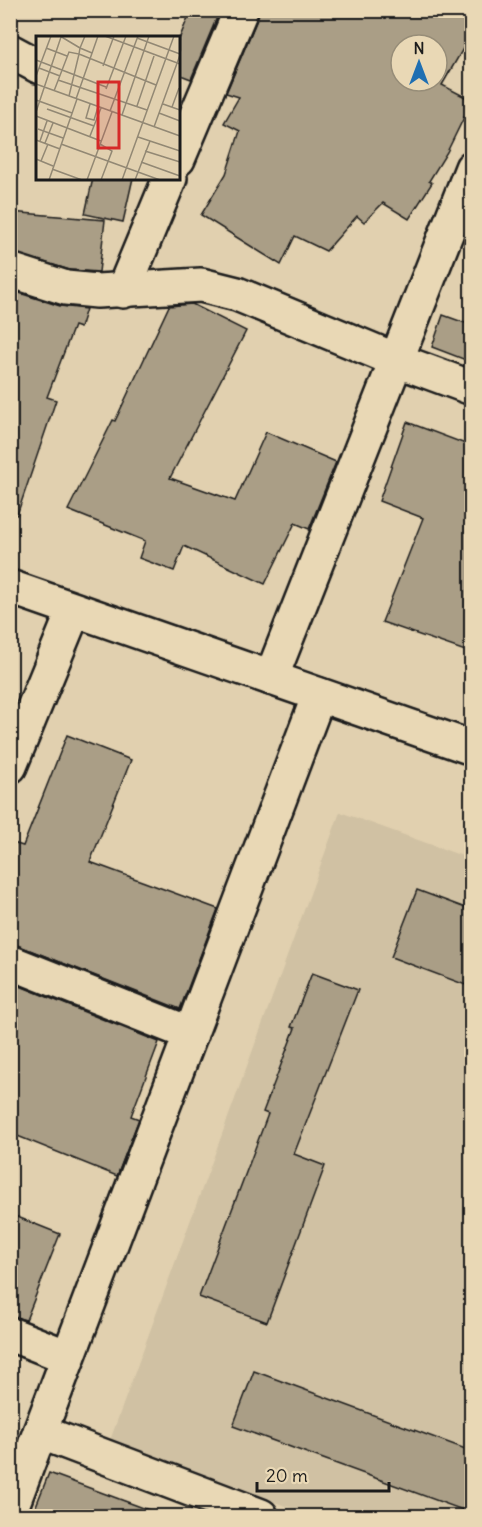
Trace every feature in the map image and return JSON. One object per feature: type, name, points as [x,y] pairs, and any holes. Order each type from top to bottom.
[{"type":"street","points":[[180,150],[185,126],[241,10]]},
{"type":"street","points":[[10,51],[36,65]]},
{"type":"street","points":[[271,678],[471,168]]},
{"type":"street","points":[[123,291],[169,180]]},
{"type":"street","points":[[10,270],[66,288],[123,291],[150,287],[201,285],[237,294],[396,360],[471,388]]},
{"type":"street","points":[[10,587],[471,748]]},
{"type":"street","points":[[10,766],[74,610]]},
{"type":"street","points":[[10,1511],[319,695]]},
{"type":"street","points":[[10,963],[191,1034]]},
{"type":"street","points":[[10,1334],[68,1357]]},
{"type":"street","points":[[40,1432],[261,1516]]},
{"type":"shaded area","points":[[340,812],[471,859],[471,1516],[314,1516],[109,1443]]},
{"type":"building","points":[[191,10],[220,10],[191,79],[180,75],[180,37]]},
{"type":"building","points":[[259,10],[471,10],[471,35],[449,73],[449,33],[389,33],[389,93],[449,93],[449,89],[471,100],[471,103],[447,152],[429,181],[432,183],[409,219],[383,203],[364,222],[357,216],[326,251],[295,236],[281,265],[201,215],[226,174],[240,131],[224,123],[239,97],[226,93]]},
{"type":"building","points":[[93,180],[133,180],[123,222],[85,214]]},
{"type":"building","points":[[10,212],[105,220],[99,272],[70,270],[10,252]]},
{"type":"building","points":[[10,290],[60,306],[86,309],[80,328],[74,326],[47,397],[56,400],[17,515],[10,514]]},
{"type":"building","points":[[192,304],[246,331],[170,478],[235,501],[266,432],[336,462],[309,529],[295,523],[265,584],[184,546],[174,571],[139,558],[145,541],[68,510],[113,420],[115,421],[169,306]]},
{"type":"building","points":[[443,315],[471,325],[471,362],[432,347]]},
{"type":"building","points":[[407,422],[471,446],[471,653],[382,622],[423,518],[379,501]]},
{"type":"building","points":[[67,735],[131,760],[90,862],[218,909],[180,1009],[10,944],[10,842],[23,846]]},
{"type":"building","points":[[417,890],[471,910],[471,987],[391,957]]},
{"type":"building","points":[[312,973],[358,990],[294,1154],[325,1166],[267,1322],[199,1297],[268,1114],[263,1112],[295,1028],[291,1027]]},
{"type":"building","points":[[10,982],[159,1042],[131,1116],[139,1119],[117,1176],[10,1133]]},
{"type":"building","points":[[10,1214],[60,1234],[26,1320],[10,1316]]},
{"type":"building","points":[[254,1371],[471,1451],[471,1513],[233,1426]]},
{"type":"building","points":[[49,1473],[157,1513],[156,1516],[32,1516]]}]
